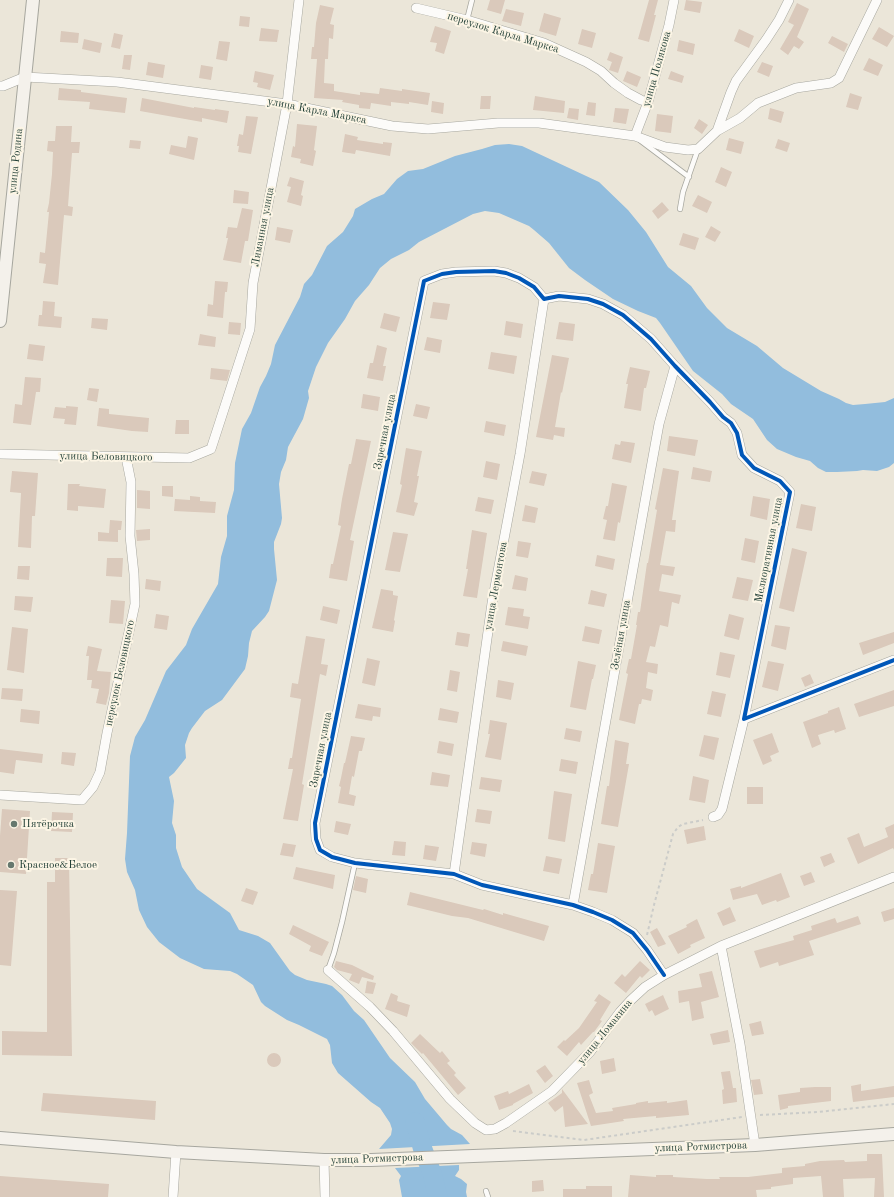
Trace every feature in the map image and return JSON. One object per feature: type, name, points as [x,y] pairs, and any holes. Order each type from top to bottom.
[{"type":"street","name":"улица Родина","points":[[0,321],[33,0]]},
{"type":"street","name":"Лиманная улица","points":[[210,449],[250,329],[253,283],[287,104],[299,0]]},
{"type":"street","name":"улица Полякова","points":[[635,136],[648,102],[669,26],[674,0]]},
{"type":"street","points":[[717,131],[736,82],[779,20],[789,0]]},
{"type":"street","points":[[698,149],[717,131],[740,118],[758,103],[796,88],[830,83],[839,78],[877,0]]},
{"type":"street","name":"переулок Карла Маркса","points":[[416,8],[467,20],[544,43],[586,62],[628,93],[648,102]]},
{"type":"street","name":"улица Карла Маркса","points":[[0,86],[25,77],[117,82],[287,104],[392,126],[428,129],[498,123],[539,123],[635,136],[665,147],[688,150],[698,149]]},
{"type":"street","name":"Заречная улица","points":[[544,299],[534,287],[519,278],[506,273],[494,271],[456,272],[442,274],[424,281],[315,823],[316,838],[320,850],[332,857],[355,863],[454,874],[482,885],[573,905],[612,920],[633,932],[648,950],[664,975]]},
{"type":"street","name":"Мелиоративная улица","points":[[544,299],[560,296],[588,299],[603,304],[623,315],[651,339],[723,417],[731,423],[737,433],[742,455],[754,468],[780,480],[790,492],[744,719],[722,809],[718,815],[713,817]]},
{"type":"street","name":"улица Лермонтова","points":[[454,874],[492,603],[520,454],[544,299]]},
{"type":"street","name":"Зелёная улица","points":[[573,905],[659,424],[675,366]]},
{"type":"street","name":"улица Беловицкого","points":[[0,454],[189,458],[210,449]]},
{"type":"street","name":"переулок Беловицкого","points":[[0,795],[82,800],[93,788],[100,772],[135,604],[134,574],[130,536],[131,482],[126,457]]},
{"type":"street","points":[[744,719],[894,660]]},
{"type":"street","name":"улица Ломакина","points":[[495,1128],[506,1123],[529,1108],[558,1085],[590,1052],[620,1012],[631,1000],[645,987],[664,975],[721,946],[894,877]]},
{"type":"street","name":"улица Ротмистрова","points":[[721,946],[752,1116],[755,1145]]},
{"type":"street","points":[[328,970],[370,1007],[393,1031],[450,1099],[475,1123],[486,1130],[495,1128]]},
{"type":"street","name":"улица Ротмистрова","points":[[0,1138],[176,1152],[324,1160],[371,1160],[755,1145],[894,1134]]},
{"type":"street","points":[[173,1197],[176,1152]]},
{"type":"street","points":[[324,1160],[325,1197]]},
{"type":"lane","points":[[467,20],[472,0]]},
{"type":"lane","points":[[635,136],[689,177]]},
{"type":"lane","points":[[680,209],[683,192],[698,149]]},
{"type":"lane","points":[[328,970],[342,922],[355,863]]},
{"type":"lane","points":[[486,1191],[488,1197]]},
{"type":"path","points":[[647,936],[657,890],[673,834],[678,827],[683,824],[713,817]]},
{"type":"water","points":[[509,144],[522,146],[599,182],[628,210],[646,232],[668,267],[691,286],[707,308],[727,328],[757,346],[783,368],[821,391],[853,405],[885,402],[894,398],[894,463],[889,467],[877,471],[863,470],[826,472],[818,468],[810,461],[777,449],[767,440],[753,419],[731,404],[722,394],[693,371],[656,318],[613,299],[569,268],[549,243],[529,226],[499,213],[485,211],[473,214],[419,242],[409,250],[391,259],[380,268],[369,285],[355,301],[345,319],[328,343],[316,367],[308,391],[309,398],[303,419],[288,447],[286,460],[281,472],[279,484],[282,518],[274,542],[277,580],[269,611],[252,631],[245,669],[222,700],[205,711],[192,728],[185,745],[186,758],[169,777],[174,801],[172,823],[176,835],[176,848],[182,867],[197,889],[230,913],[239,930],[258,936],[270,943],[290,971],[295,975],[307,980],[332,986],[342,995],[354,1011],[364,1020],[390,1058],[415,1082],[425,1099],[447,1125],[462,1135],[470,1144],[379,1149],[391,1135],[392,1129],[390,1123],[380,1108],[338,1073],[332,1063],[330,1045],[327,1039],[287,1020],[265,1006],[261,1002],[253,985],[237,974],[230,971],[204,969],[180,958],[159,942],[147,927],[139,910],[135,890],[127,872],[125,859],[130,756],[135,737],[145,720],[166,671],[186,645],[192,629],[218,584],[221,557],[227,536],[227,516],[234,490],[235,463],[242,429],[251,413],[260,387],[271,364],[275,345],[300,297],[304,284],[312,275],[327,246],[343,232],[353,216],[355,209],[384,194],[397,179],[408,171],[423,169],[455,156],[495,145]]},
{"type":"water","points":[[459,1165],[459,1170],[455,1176],[467,1184],[467,1197],[402,1197],[399,1180],[401,1176],[395,1168]]},
{"type":"building","points":[[490,0],[505,0],[501,14],[487,10]]},
{"type":"building","points":[[649,0],[658,0],[649,42],[638,39]]},
{"type":"building","points":[[686,0],[702,2],[700,13],[684,10]]},
{"type":"building","points":[[797,3],[809,9],[797,37],[804,42],[799,49],[794,46],[788,55],[780,49],[794,25],[788,22]]},
{"type":"building","points":[[320,5],[334,8],[330,24],[334,25],[333,39],[329,38],[328,59],[325,59],[324,83],[334,84],[334,91],[360,95],[360,92],[379,94],[380,88],[430,93],[428,105],[409,102],[409,104],[391,102],[391,106],[371,103],[370,109],[359,108],[359,105],[342,102],[343,100],[314,98],[317,59],[311,59]]},
{"type":"building","points":[[506,9],[524,13],[521,26],[502,21]]},
{"type":"building","points":[[544,13],[561,18],[556,36],[539,31]]},
{"type":"building","points":[[240,16],[250,17],[249,27],[239,26]]},
{"type":"building","points":[[435,26],[451,31],[444,54],[435,51],[437,43],[430,42]]},
{"type":"building","points":[[879,27],[894,36],[887,47],[872,39]]},
{"type":"building","points":[[261,28],[279,30],[277,42],[259,41]]},
{"type":"building","points":[[582,29],[596,33],[592,48],[578,44]]},
{"type":"building","points":[[739,29],[754,36],[749,48],[734,41]]},
{"type":"building","points":[[61,31],[79,33],[78,43],[60,42]]},
{"type":"building","points":[[114,33],[123,35],[120,49],[111,47]]},
{"type":"building","points":[[832,36],[848,44],[844,52],[828,43]]},
{"type":"building","points":[[84,39],[102,43],[100,53],[82,49]]},
{"type":"building","points":[[679,40],[695,44],[693,55],[677,51]]},
{"type":"building","points":[[219,41],[230,42],[227,61],[216,59]]},
{"type":"building","points":[[610,52],[623,57],[618,73],[609,70],[612,62],[607,60]]},
{"type":"building","points":[[124,55],[132,55],[130,70],[122,69]]},
{"type":"building","points":[[869,58],[883,65],[878,76],[863,70]]},
{"type":"building","points":[[148,62],[165,65],[163,78],[146,75]]},
{"type":"building","points":[[762,62],[773,66],[769,77],[757,72]]},
{"type":"building","points":[[201,65],[213,67],[211,80],[199,78]]},
{"type":"building","points":[[255,71],[274,75],[270,90],[257,87],[258,83],[253,82]]},
{"type":"building","points":[[627,71],[641,77],[637,87],[623,81]]},
{"type":"building","points":[[671,71],[684,76],[682,83],[668,79]]},
{"type":"building","points":[[59,88],[81,90],[81,92],[127,98],[125,113],[89,109],[90,102],[58,100]]},
{"type":"building","points":[[850,93],[862,97],[858,110],[846,107]]},
{"type":"building","points":[[481,96],[491,96],[490,109],[480,109]]},
{"type":"building","points":[[535,96],[565,101],[564,113],[533,110]]},
{"type":"building","points":[[142,98],[194,108],[229,111],[227,123],[202,118],[202,122],[140,111]]},
{"type":"building","points":[[432,101],[444,103],[443,114],[431,112]]},
{"type":"building","points":[[588,102],[596,103],[595,116],[586,115]]},
{"type":"building","points":[[569,108],[579,109],[578,120],[567,118]]},
{"type":"building","points":[[615,108],[629,109],[626,124],[613,122]]},
{"type":"building","points":[[770,108],[784,112],[781,123],[768,119]]},
{"type":"building","points":[[657,114],[673,116],[671,133],[655,131]]},
{"type":"building","points":[[246,116],[258,117],[251,154],[238,152],[239,146],[237,146],[239,134],[243,135]]},
{"type":"building","points":[[699,119],[708,125],[702,134],[694,128]]},
{"type":"building","points":[[297,124],[317,126],[314,150],[316,151],[313,166],[300,163],[301,159],[291,157],[293,146],[295,147]]},
{"type":"building","points":[[56,126],[72,126],[71,142],[80,142],[79,153],[72,153],[68,206],[73,207],[72,216],[64,215],[58,285],[43,283],[46,264],[39,263],[40,252],[45,253],[49,212],[47,212],[52,174],[53,152],[47,151],[48,141],[55,141]]},
{"type":"building","points":[[345,134],[358,137],[357,140],[383,144],[383,142],[392,143],[390,156],[356,150],[355,154],[342,152]]},
{"type":"building","points":[[188,136],[198,138],[194,160],[169,154],[171,145],[186,148]]},
{"type":"building","points":[[729,138],[744,142],[741,154],[726,150]]},
{"type":"building","points":[[778,139],[790,143],[787,152],[775,148]]},
{"type":"building","points":[[130,140],[141,141],[140,149],[129,148]]},
{"type":"building","points":[[721,167],[732,172],[726,187],[715,182]]},
{"type":"building","points":[[290,177],[304,181],[301,195],[303,196],[301,206],[287,202],[291,187],[287,186]]},
{"type":"building","points":[[234,190],[249,192],[248,204],[233,203]]},
{"type":"building","points":[[698,195],[712,202],[707,213],[692,206]]},
{"type":"building","points":[[662,202],[669,210],[658,219],[652,211]]},
{"type":"building","points":[[242,208],[253,210],[248,241],[245,241],[241,263],[223,260],[228,238],[226,238],[228,227],[237,228]]},
{"type":"building","points":[[711,226],[721,232],[715,242],[705,237]]},
{"type":"building","points":[[277,227],[293,230],[290,243],[275,240]]},
{"type":"building","points":[[683,233],[699,238],[695,250],[679,245]]},
{"type":"building","points":[[215,281],[228,282],[227,292],[225,292],[223,318],[207,316],[208,304],[213,305]]},
{"type":"building","points":[[43,301],[55,302],[54,316],[62,317],[61,328],[38,326],[39,315],[42,315]]},
{"type":"building","points":[[433,302],[450,304],[447,320],[430,318]]},
{"type":"building","points":[[384,313],[400,317],[396,332],[380,328]]},
{"type":"building","points":[[92,318],[108,319],[107,330],[91,328]]},
{"type":"building","points":[[506,321],[523,324],[521,338],[504,335]]},
{"type":"building","points":[[229,322],[241,323],[240,335],[228,334]]},
{"type":"building","points":[[559,322],[575,324],[573,341],[556,339]]},
{"type":"building","points":[[200,334],[216,337],[215,347],[198,345]]},
{"type":"building","points":[[427,337],[442,340],[440,353],[424,350]]},
{"type":"building","points":[[29,344],[45,346],[43,361],[27,359]]},
{"type":"building","points":[[377,345],[387,348],[383,366],[386,366],[383,381],[367,378],[370,363],[373,363]]},
{"type":"building","points":[[491,352],[517,356],[514,374],[488,369]]},
{"type":"building","points":[[552,355],[569,358],[555,427],[565,428],[564,437],[554,435],[553,440],[536,437]]},
{"type":"building","points":[[630,367],[650,371],[646,388],[644,388],[641,411],[624,408],[628,384],[626,384]]},
{"type":"building","points":[[211,368],[230,370],[227,381],[210,379]]},
{"type":"building","points":[[25,377],[41,378],[40,392],[36,392],[31,425],[13,423],[15,404],[22,405]]},
{"type":"building","points":[[89,388],[99,389],[97,402],[87,400]]},
{"type":"building","points":[[363,394],[380,397],[378,411],[361,408]]},
{"type":"building","points":[[416,404],[430,407],[427,419],[413,416]]},
{"type":"building","points":[[66,406],[78,407],[76,425],[64,424],[65,419],[53,418],[55,407],[66,408]]},
{"type":"building","points":[[99,408],[109,409],[109,414],[149,418],[148,432],[97,426]]},
{"type":"building","points":[[176,420],[189,420],[189,434],[175,434]]},
{"type":"building","points":[[486,421],[506,425],[504,436],[484,432]]},
{"type":"building","points":[[669,436],[698,440],[695,456],[667,451]]},
{"type":"building","points":[[356,439],[371,441],[350,540],[354,541],[347,581],[329,578],[341,526],[338,525],[342,499]]},
{"type":"building","points":[[621,441],[635,443],[631,463],[612,459],[615,444],[620,445]]},
{"type":"building","points":[[406,448],[422,451],[414,502],[418,503],[414,516],[396,512],[402,485],[400,484]]},
{"type":"building","points":[[486,461],[500,464],[497,480],[483,477]]},
{"type":"building","points":[[693,467],[712,471],[710,482],[691,479]]},
{"type":"building","points":[[663,468],[679,471],[672,520],[676,520],[675,532],[666,531],[660,565],[675,567],[673,576],[662,574],[659,591],[681,595],[679,604],[672,602],[668,627],[660,625],[655,647],[650,646],[646,662],[658,664],[657,674],[648,672],[646,688],[653,690],[651,701],[642,699],[641,704],[639,704],[635,724],[619,720],[628,674],[626,673],[629,659],[631,659],[638,612],[640,612],[657,510],[655,509]]},
{"type":"building","points":[[12,471],[38,473],[35,516],[32,516],[31,548],[18,547],[21,493],[10,492]]},
{"type":"building","points":[[532,471],[547,474],[544,486],[529,483]]},
{"type":"building","points":[[612,483],[627,486],[615,541],[603,539],[607,520],[603,519],[606,506],[608,506]]},
{"type":"building","points":[[68,484],[80,484],[79,486],[106,489],[104,508],[78,506],[78,511],[67,510]]},
{"type":"building","points":[[162,486],[173,486],[173,497],[162,496]]},
{"type":"building","points":[[137,490],[150,491],[150,509],[137,508]]},
{"type":"building","points":[[190,496],[200,497],[200,501],[216,502],[215,513],[174,511],[175,499],[190,500]]},
{"type":"building","points":[[753,496],[770,499],[767,520],[750,516]]},
{"type":"building","points":[[478,497],[494,500],[491,514],[475,511]]},
{"type":"building","points":[[801,504],[816,507],[812,531],[796,528]]},
{"type":"building","points":[[525,505],[538,508],[535,523],[522,521]]},
{"type":"building","points":[[110,520],[122,521],[121,530],[118,530],[118,542],[98,541],[98,532],[109,533]]},
{"type":"building","points":[[150,529],[150,540],[137,541],[136,530]]},
{"type":"building","points":[[472,530],[487,533],[477,598],[463,596],[468,569],[466,569]]},
{"type":"building","points":[[393,532],[408,534],[400,572],[385,570]]},
{"type":"building","points":[[745,538],[759,541],[755,563],[741,560]]},
{"type":"building","points":[[518,541],[531,543],[528,558],[516,556]]},
{"type":"building","points":[[792,548],[807,552],[794,612],[779,608]]},
{"type":"building","points":[[597,555],[615,559],[613,570],[595,566]]},
{"type":"building","points":[[107,558],[123,558],[122,577],[106,576]]},
{"type":"building","points":[[18,566],[30,566],[29,580],[17,579]]},
{"type":"building","points":[[515,575],[528,578],[526,591],[512,589]]},
{"type":"building","points":[[737,577],[753,580],[748,601],[732,598]]},
{"type":"building","points":[[146,579],[161,581],[160,591],[145,589]]},
{"type":"building","points":[[381,589],[393,591],[393,595],[398,596],[393,632],[372,628]]},
{"type":"building","points":[[591,590],[607,594],[604,607],[588,604]]},
{"type":"building","points":[[15,596],[33,597],[31,612],[14,610]]},
{"type":"building","points":[[111,600],[125,601],[123,624],[109,623]]},
{"type":"building","points":[[323,606],[340,610],[337,624],[320,620]]},
{"type":"building","points":[[508,607],[524,609],[523,616],[530,617],[528,629],[505,625]]},
{"type":"building","points":[[156,614],[169,616],[167,630],[154,628]]},
{"type":"building","points":[[729,614],[744,618],[739,640],[724,636]]},
{"type":"building","points":[[775,625],[790,627],[786,650],[771,646]]},
{"type":"building","points":[[585,626],[602,630],[599,644],[582,641]]},
{"type":"building","points":[[12,627],[28,629],[24,673],[7,670]]},
{"type":"building","points":[[457,632],[470,634],[468,647],[455,645]]},
{"type":"building","points":[[894,632],[894,643],[863,655],[859,643]]},
{"type":"building","points":[[306,636],[325,639],[321,664],[328,665],[326,676],[320,674],[302,784],[304,785],[298,821],[283,819],[293,769],[288,769],[290,758],[292,758],[301,699],[290,697],[292,683],[298,684]]},
{"type":"building","points":[[503,641],[528,646],[526,656],[501,651]]},
{"type":"building","points":[[88,646],[102,649],[97,671],[111,672],[106,705],[96,703],[99,689],[91,688],[92,680],[87,680],[89,656],[86,656]]},
{"type":"building","points":[[720,652],[735,655],[730,678],[716,675]]},
{"type":"building","points":[[367,658],[380,661],[375,686],[362,683]]},
{"type":"building","points":[[578,661],[596,665],[586,710],[570,707]]},
{"type":"building","points":[[768,661],[784,664],[778,691],[762,687]]},
{"type":"building","points":[[450,670],[460,672],[457,692],[447,690]]},
{"type":"building","points":[[810,674],[814,683],[805,687],[801,678]]},
{"type":"building","points":[[498,680],[514,683],[511,700],[496,697]]},
{"type":"building","points":[[2,688],[23,689],[22,701],[1,699]]},
{"type":"building","points":[[894,690],[894,706],[859,717],[854,704]]},
{"type":"building","points":[[712,691],[726,694],[721,717],[707,714]]},
{"type":"building","points":[[358,704],[381,708],[380,717],[373,716],[372,721],[355,718]]},
{"type":"building","points":[[839,707],[846,729],[835,733],[834,730],[818,735],[821,744],[812,748],[803,722],[828,713],[828,711]]},
{"type":"building","points":[[440,708],[459,712],[457,723],[438,720]]},
{"type":"building","points":[[21,709],[40,711],[39,724],[20,722]]},
{"type":"building","points":[[490,720],[507,723],[501,760],[485,757],[490,734],[488,734]]},
{"type":"building","points":[[566,728],[582,731],[580,742],[564,739]]},
{"type":"building","points":[[772,733],[779,752],[770,756],[772,761],[763,765],[753,740]]},
{"type":"building","points":[[704,735],[719,738],[714,760],[699,756]]},
{"type":"building","points":[[351,736],[365,738],[362,751],[359,751],[349,794],[356,796],[354,806],[338,803],[341,787],[339,786]]},
{"type":"building","points":[[615,740],[629,743],[626,764],[629,764],[618,827],[601,824],[607,786],[609,786]]},
{"type":"building","points":[[439,741],[454,744],[452,756],[437,753]]},
{"type":"building","points":[[0,749],[43,754],[42,763],[16,760],[14,774],[0,772]]},
{"type":"building","points":[[62,752],[76,753],[74,766],[61,764]]},
{"type":"building","points":[[561,759],[578,762],[576,774],[559,771]]},
{"type":"building","points":[[432,772],[450,775],[448,787],[430,785]]},
{"type":"building","points":[[693,776],[709,780],[705,803],[689,800]]},
{"type":"building","points":[[481,777],[502,780],[500,792],[479,789]]},
{"type":"building","points":[[747,787],[763,787],[763,804],[747,804]]},
{"type":"building","points":[[554,791],[572,794],[565,842],[548,839]]},
{"type":"building","points":[[2,809],[30,811],[26,874],[0,872]]},
{"type":"building","points":[[477,809],[492,811],[490,824],[475,822]]},
{"type":"building","points":[[52,812],[73,813],[72,832],[51,831]]},
{"type":"building","points":[[336,821],[351,824],[348,835],[334,832]]},
{"type":"building","points":[[894,824],[894,850],[893,848],[858,864],[847,838],[859,833],[864,847],[888,837],[885,828]]},
{"type":"building","points":[[704,826],[706,840],[687,844],[684,830]]},
{"type":"building","points":[[394,841],[406,842],[405,856],[392,855]]},
{"type":"building","points":[[472,842],[487,844],[485,857],[470,854]]},
{"type":"building","points":[[283,843],[296,845],[293,857],[280,855]]},
{"type":"building","points":[[598,843],[615,846],[607,893],[588,890],[591,874],[593,874]]},
{"type":"building","points":[[425,845],[439,847],[436,861],[423,859]]},
{"type":"building","points":[[831,853],[835,862],[824,867],[820,857]]},
{"type":"building","points":[[546,856],[562,859],[559,874],[543,871]]},
{"type":"building","points":[[55,858],[69,858],[72,1056],[2,1055],[2,1031],[47,1032],[47,882],[55,882]]},
{"type":"building","points":[[296,867],[335,875],[333,889],[293,879]]},
{"type":"building","points":[[811,872],[815,882],[804,886],[800,876]]},
{"type":"building","points":[[781,873],[790,897],[777,902],[776,900],[762,905],[757,894],[733,900],[730,889],[741,886],[741,888]]},
{"type":"building","points":[[356,876],[368,879],[366,893],[353,890]]},
{"type":"building","points":[[246,888],[258,892],[253,905],[241,901]]},
{"type":"building","points":[[0,890],[17,891],[11,966],[0,965]]},
{"type":"building","points":[[410,892],[484,909],[503,915],[503,913],[549,926],[544,941],[468,918],[452,916],[407,905]]},
{"type":"building","points":[[730,907],[736,921],[723,926],[717,913]]},
{"type":"building","points":[[894,908],[894,919],[884,922],[881,912]]},
{"type":"building","points":[[858,916],[861,924],[809,941],[814,955],[779,966],[778,962],[760,968],[754,951],[794,940],[793,936],[812,930],[811,926],[835,918],[837,923]]},
{"type":"building","points":[[697,919],[705,938],[690,945],[691,947],[678,954],[668,936],[687,927],[686,925]]},
{"type":"building","points":[[293,925],[329,942],[322,956],[309,951],[311,946],[289,934]]},
{"type":"building","points":[[657,928],[666,944],[658,947],[650,932]]},
{"type":"building","points":[[336,961],[352,965],[374,976],[373,980],[362,977],[359,984],[349,980],[352,974],[337,970],[334,967]]},
{"type":"building","points":[[640,961],[650,970],[642,978],[640,976],[626,993],[614,983],[622,974],[625,977]]},
{"type":"building","points":[[712,971],[719,997],[701,1002],[704,1018],[692,1021],[689,1001],[679,1003],[678,991],[702,987],[699,974]]},
{"type":"building","points":[[367,981],[376,983],[373,994],[365,993]]},
{"type":"building","points":[[391,993],[398,996],[397,1001],[410,1005],[407,1017],[385,1009]]},
{"type":"building","points":[[599,994],[611,1002],[600,1020],[602,1021],[594,1032],[581,1045],[579,1042],[567,1056],[557,1047],[579,1028],[597,1002],[594,1001]]},
{"type":"building","points":[[663,995],[669,1009],[655,1016],[652,1010],[649,1012],[645,1004]]},
{"type":"building","points":[[761,1021],[764,1034],[752,1036],[749,1024]]},
{"type":"building","points":[[728,1030],[730,1042],[713,1045],[710,1034]]},
{"type":"building","points":[[420,1034],[440,1053],[442,1051],[450,1061],[447,1063],[456,1073],[454,1075],[466,1088],[458,1095],[423,1053],[422,1054],[411,1043]]},
{"type":"building","points":[[274,1053],[279,1055],[281,1060],[279,1065],[274,1067],[269,1065],[267,1060],[269,1055]]},
{"type":"building","points":[[614,1058],[616,1071],[602,1074],[600,1061]]},
{"type":"building","points":[[545,1065],[553,1076],[545,1083],[536,1071]]},
{"type":"building","points":[[730,1071],[733,1088],[736,1088],[737,1102],[723,1104],[722,1090],[724,1089],[721,1072]]},
{"type":"building","points":[[760,1079],[763,1094],[754,1095],[751,1080]]},
{"type":"building","points":[[589,1080],[593,1093],[589,1095],[596,1113],[613,1111],[612,1108],[648,1101],[648,1103],[667,1101],[667,1103],[687,1100],[689,1115],[623,1119],[624,1121],[591,1126],[577,1083]]},
{"type":"building","points":[[529,1084],[533,1093],[513,1105],[499,1110],[494,1096],[508,1091],[509,1094]]},
{"type":"building","points":[[861,1084],[861,1091],[894,1086],[894,1097],[853,1102],[851,1086]]},
{"type":"building","points":[[831,1087],[831,1101],[788,1106],[788,1108],[780,1110],[778,1095],[800,1092],[800,1088]]},
{"type":"building","points":[[562,1089],[588,1124],[565,1127],[563,1106],[555,1112],[548,1103],[562,1093]]},
{"type":"building","points":[[43,1093],[156,1101],[155,1120],[41,1111]]},
{"type":"building","points":[[867,1154],[882,1154],[884,1197],[874,1197],[875,1178],[843,1179],[844,1197],[823,1197],[821,1176],[793,1178],[793,1184],[771,1187],[771,1189],[756,1190],[757,1197],[628,1197],[630,1175],[656,1177],[656,1175],[673,1175],[673,1177],[707,1179],[720,1179],[719,1177],[748,1177],[782,1173],[782,1168],[805,1166],[805,1164],[820,1161],[867,1161]]},
{"type":"building","points":[[0,1176],[109,1184],[108,1197],[0,1197]]},
{"type":"building","points":[[543,1180],[544,1191],[532,1192],[532,1181]]},
{"type":"building","points":[[586,1186],[612,1186],[612,1197],[563,1197],[563,1189],[586,1189]]},
{"type":"waterway","points":[[415,1122],[422,1147],[432,1173],[438,1197]]},
{"type":"cycle path","points":[[664,975],[633,933],[612,920],[593,912],[573,905],[482,885],[454,874],[355,863],[332,857],[320,850],[316,839],[315,823],[424,281],[442,274],[456,272],[494,271],[506,273],[519,278],[534,287],[544,299],[559,296],[588,299],[603,304],[623,315],[651,339],[723,417],[731,423],[737,433],[742,455],[754,468],[780,481],[790,492],[744,719],[894,660]]},
{"type":"place","name":"Пятёрочка","points":[[14,824]]},
{"type":"place","name":"Красное&Белое","points":[[11,865]]}]
